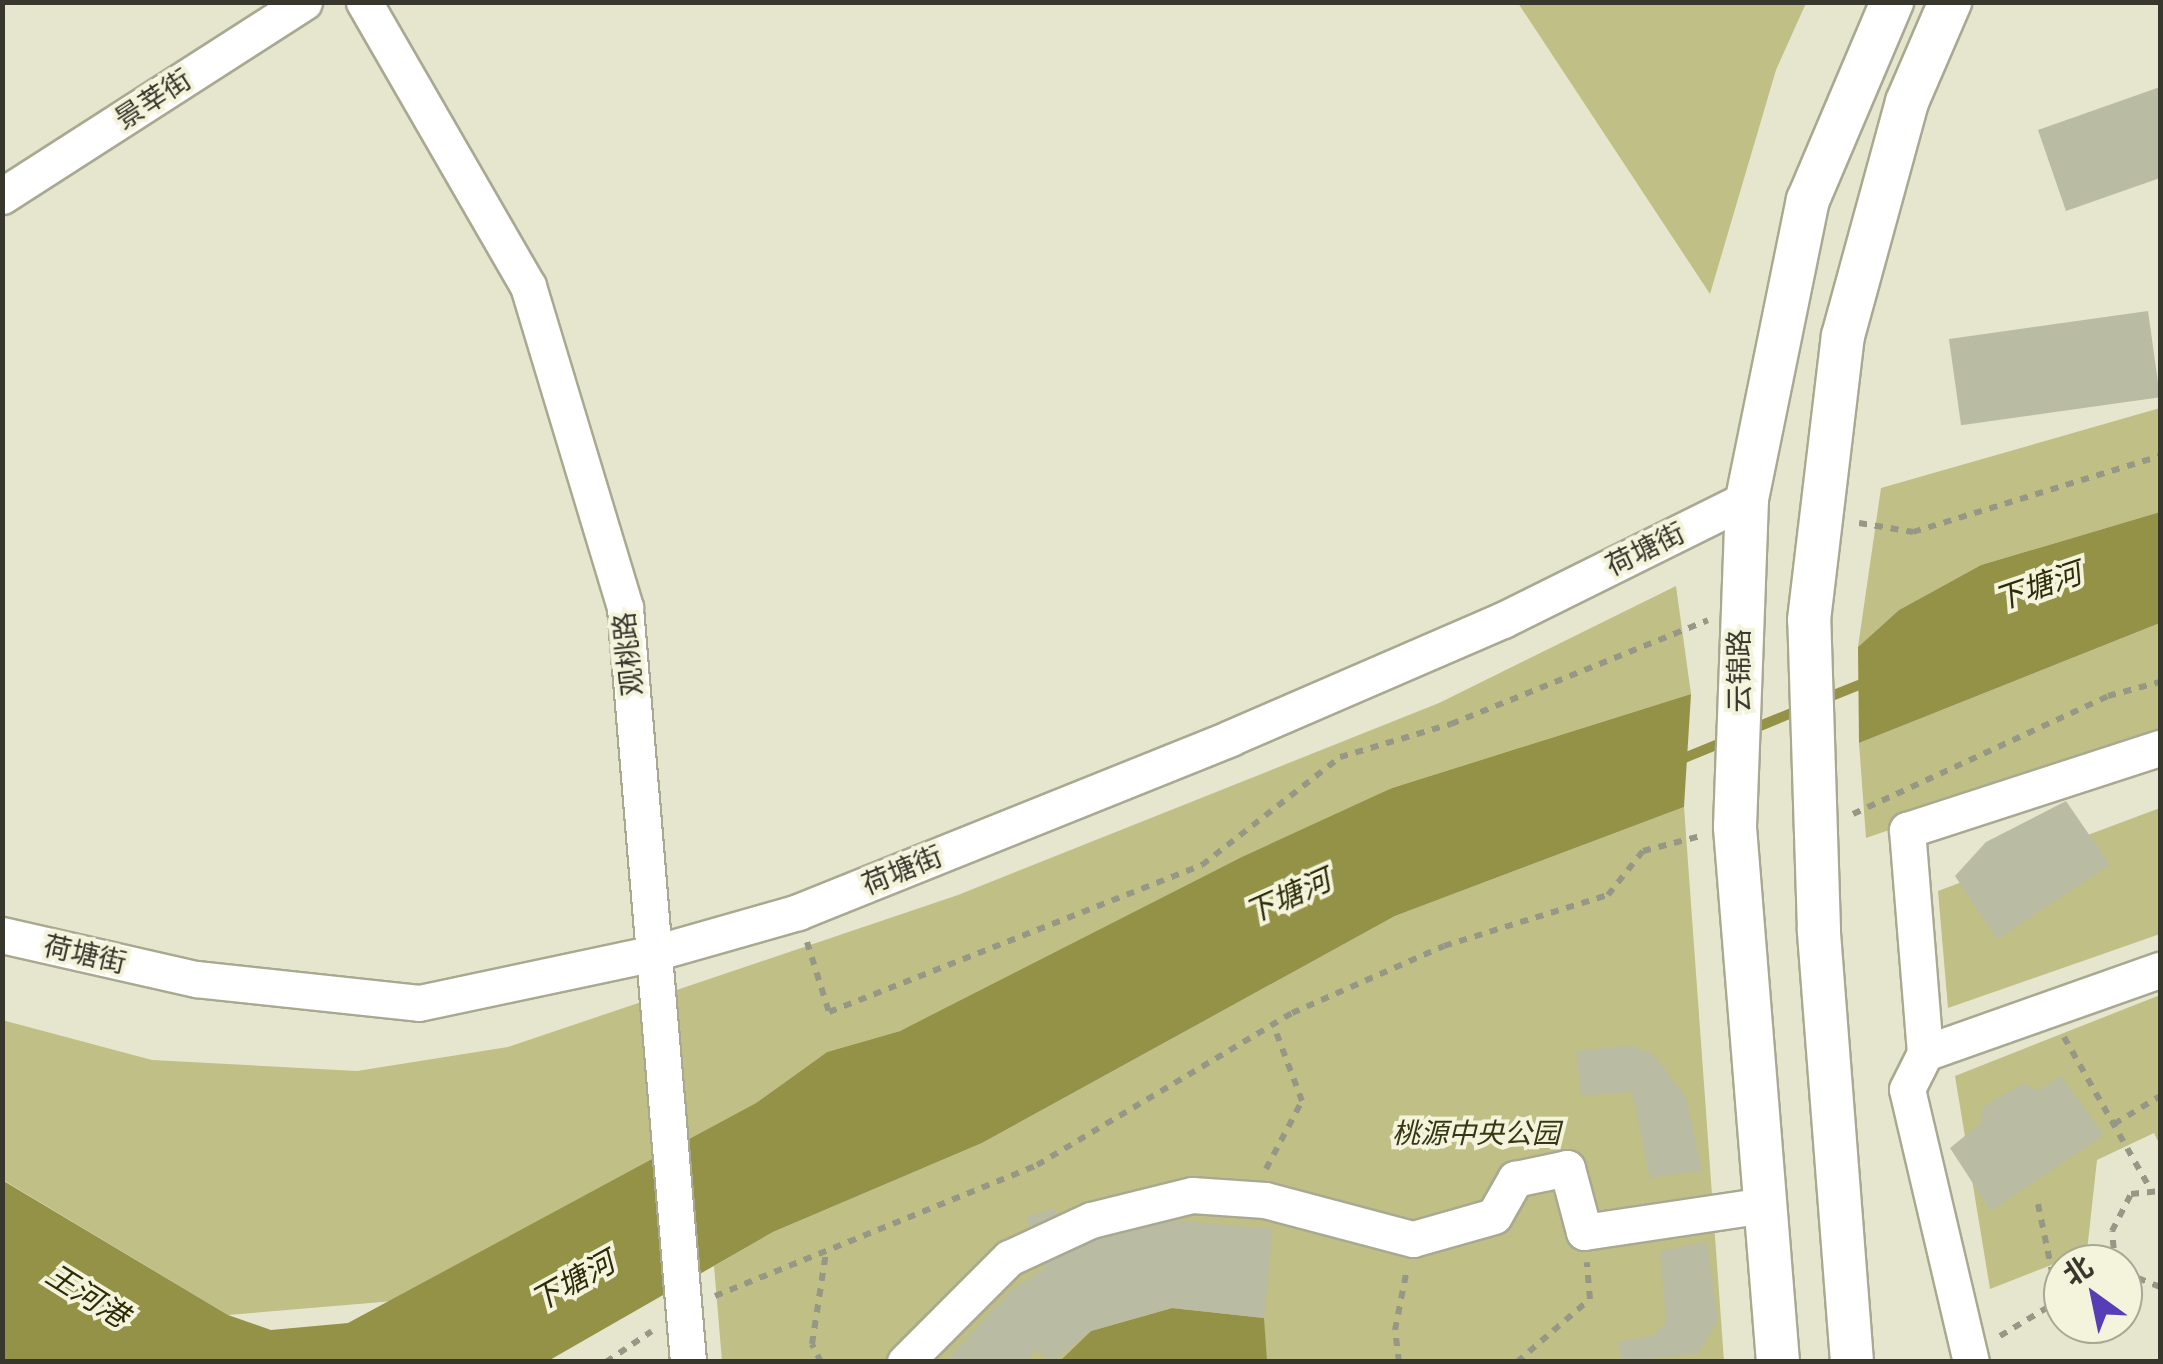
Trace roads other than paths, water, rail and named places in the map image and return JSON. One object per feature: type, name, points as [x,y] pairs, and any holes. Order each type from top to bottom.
[{"type":"main road","name":"云锦路","points":[[1778,1362],[1736,808],[1740,608],[1747,498],[1808,200],[1892,2]]},
{"type":"main road","points":[[1852,1362],[1816,831],[1811,680],[1843,336],[1906,102],[1950,2]]},
{"type":"street","name":"景莘街","points":[[2,196],[304,2]]},
{"type":"street","name":"观桃路","points":[[364,2],[528,286],[580,446],[625,608],[658,952],[688,1362]]},
{"type":"street","name":"荷塘街","points":[[2,935],[196,979],[418,1003],[658,952],[798,912],[1503,620],[1747,498]]},
{"type":"street","points":[[1970,1358],[1907,1089],[1925,1053],[1907,830],[2160,748]]},
{"type":"street","points":[[1925,1053],[2160,970]]},
{"type":"street","points":[[905,1362],[1009,1258],[1091,1220],[1175,1199],[1244,1198],[1413,1239],[1494,1216],[1514,1179],[1566,1168],[1584,1232],[1766,1205]]},
{"type":"water","points":[[2160,512],[2160,623],[1859,743],[1858,647],[1899,610],[1981,565]]},
{"type":"water","name":"王河港","points":[[1691,694],[1684,807],[1395,916],[982,1143],[773,1232],[548,1361],[3,1361],[2,1180],[228,1315],[271,1330],[348,1323],[756,1103],[827,1052],[900,1031],[1242,857],[1392,788]]},
{"type":"water","points":[[1172,1308],[1264,1318],[1267,1361],[1059,1362],[1091,1331]]},
{"type":"waterway","name":"下塘河","points":[[1824,699],[1869,681]]},
{"type":"waterway","name":"下塘河","points":[[1750,730],[1799,710]]},
{"type":"waterway","name":"下塘河","points":[[1677,761],[1726,741]]},
{"type":"park label","name":"桃源中央公园","points":[[1476,1133]]}]
